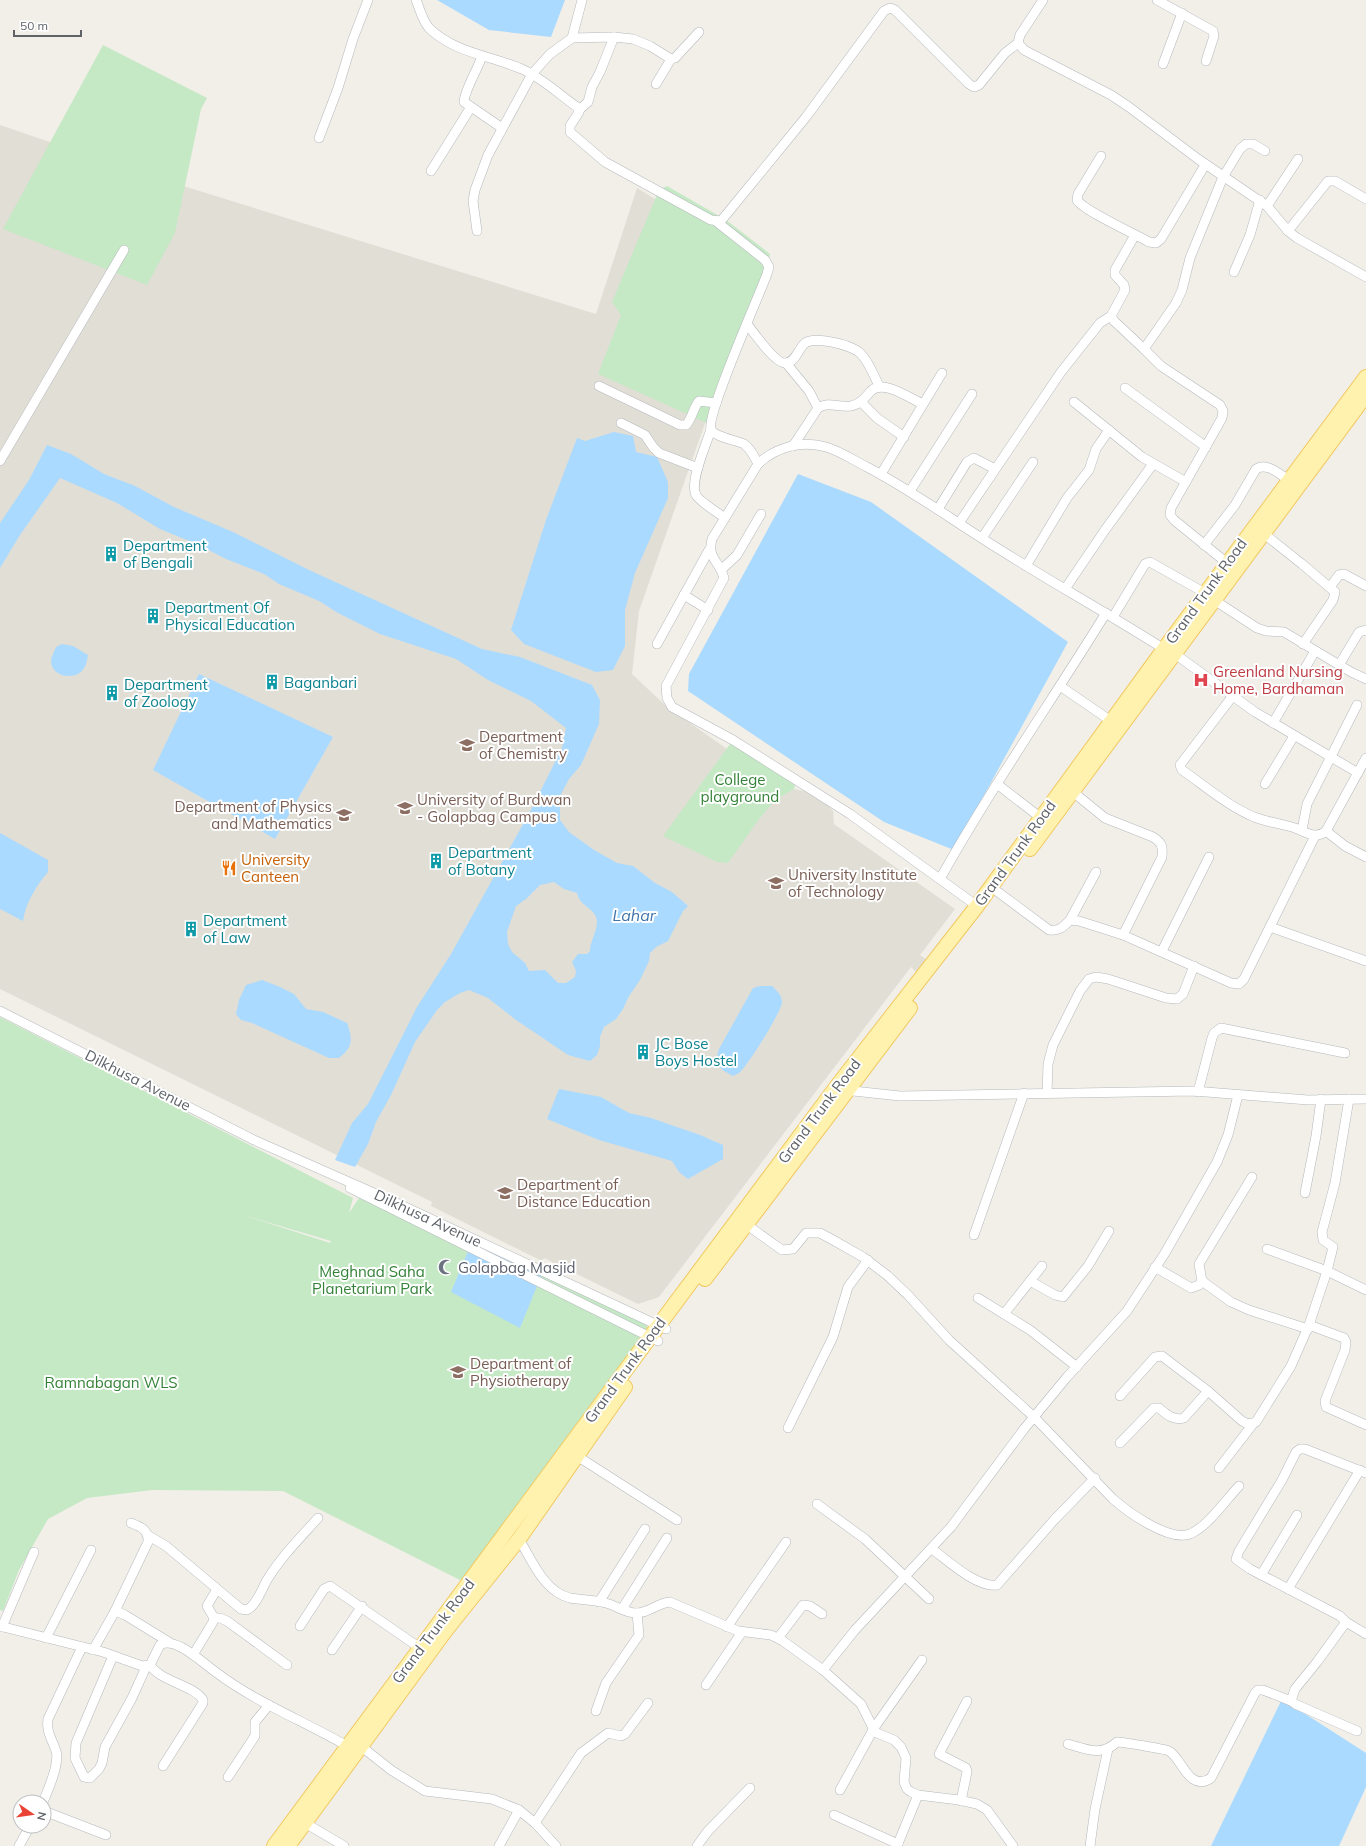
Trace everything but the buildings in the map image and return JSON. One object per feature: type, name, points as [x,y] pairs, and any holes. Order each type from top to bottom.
[{"type":"main road","name":"Grand Trunk Road","points":[[1210,597],[1227,563],[1366,377]]},
{"type":"main road","name":"Grand Trunk Road","points":[[663,1327],[747,1225],[842,1089],[998,892],[1073,792],[1192,621],[1210,597],[1263,534],[1366,395]]},
{"type":"main road","name":"Grand Trunk Road","points":[[288,1846],[362,1747],[446,1630],[519,1540],[663,1327],[842,1089],[1111,722],[1170,651]]},
{"type":"main road","name":"Grand Trunk Road","points":[[274,1846],[420,1648],[655,1339]]},
{"type":"street","points":[[319,138],[338,88],[353,38],[368,0]]},
{"type":"street","points":[[416,0],[429,28],[462,48],[532,74],[579,110]]},
{"type":"street","points":[[572,38],[582,0]]},
{"type":"street","points":[[717,222],[721,221],[806,117],[884,11],[890,8],[895,10],[969,84],[974,87],[979,85],[1005,54],[1018,43],[1020,35],[1043,0]]},
{"type":"street","points":[[1157,0],[1213,31],[1214,36],[1206,61]]},
{"type":"street","points":[[1162,64],[1182,14]]},
{"type":"street","points":[[656,84],[671,59],[675,58],[699,32]]},
{"type":"street","points":[[614,37],[600,72],[592,87],[588,102],[579,110],[578,115],[570,126],[570,132],[597,156],[649,187],[717,222],[765,260],[768,267],[767,274],[716,403],[711,421],[711,429],[698,468],[694,488],[696,496],[725,518]]},
{"type":"street","points":[[477,231],[473,212],[475,190],[488,155],[532,74],[550,54],[572,38],[614,37],[634,39],[671,59]]},
{"type":"street","points":[[1018,43],[1024,50],[1112,95],[1223,177],[1264,203],[1288,231],[1366,277]]},
{"type":"street","points":[[482,56],[474,78],[464,95],[464,102],[502,128]]},
{"type":"street","points":[[431,171],[471,108]]},
{"type":"street","points":[[1144,349],[1176,303],[1182,290],[1190,258],[1223,177],[1240,149],[1246,144],[1253,144],[1265,151]]},
{"type":"street","points":[[1101,156],[1078,194],[1077,200],[1080,204],[1135,235],[1149,242],[1156,243],[1161,239],[1205,164]]},
{"type":"street","points":[[1234,272],[1264,203],[1298,159]]},
{"type":"street","points":[[1288,231],[1328,181],[1335,182],[1366,199]]},
{"type":"street","points":[[959,523],[1061,372],[1100,323],[1111,316],[1125,290],[1124,285],[1115,275],[1115,270],[1135,235]]},
{"type":"street","points":[[0,461],[124,250]]},
{"type":"street","points":[[1111,316],[1114,321],[1161,366],[1220,405],[1223,411],[1222,418],[1171,508],[1170,515],[1174,520],[1227,563]]},
{"type":"street","points":[[747,324],[774,357],[780,362],[786,363],[793,360],[803,345],[810,341],[819,340],[848,346],[858,350],[863,355],[879,386]]},
{"type":"street","points":[[786,363],[809,391],[818,408]]},
{"type":"street","points":[[881,474],[942,373]]},
{"type":"street","points":[[599,386],[680,425],[686,426],[695,405],[699,401],[716,403]]},
{"type":"street","points":[[793,446],[818,408],[824,405],[851,406],[861,402],[871,390],[879,386],[886,387],[923,404]]},
{"type":"street","points":[[1125,388],[1206,447]]},
{"type":"street","points":[[910,492],[930,457],[972,394]]},
{"type":"street","points":[[861,402],[877,418],[904,437]]},
{"type":"street","points":[[1074,402],[1153,464],[1186,482]]},
{"type":"street","points":[[621,423],[645,435],[659,453],[698,468]]},
{"type":"street","points":[[711,429],[715,433],[743,444],[753,454],[758,464]]},
{"type":"street","points":[[1026,566],[1067,498],[1089,470],[1096,449],[1109,430]]},
{"type":"street","points":[[657,644],[709,550],[712,539],[758,464],[767,455],[784,448],[805,444],[825,447],[881,474],[1026,566],[1170,651],[1232,697],[1294,736],[1358,773]]},
{"type":"street","points":[[938,509],[967,462],[974,458],[995,469]]},
{"type":"street","points":[[982,538],[1033,462]]},
{"type":"street","points":[[1065,589],[1105,530],[1153,464]]},
{"type":"street","points":[[1204,544],[1235,505],[1256,468],[1261,466],[1267,467],[1289,480]]},
{"type":"street","points":[[722,569],[737,556],[761,514]]},
{"type":"street","points":[[1263,534],[1335,592],[1333,600],[1303,644]]},
{"type":"street","points":[[709,550],[722,569],[724,578],[666,686],[667,698],[672,707],[733,740],[850,814],[977,906]]},
{"type":"street","points":[[940,879],[982,806],[1060,686],[1145,564],[1150,562],[1210,597],[1257,628],[1266,632],[1284,632],[1339,665],[1366,679]]},
{"type":"street","points":[[1330,587],[1339,575],[1344,574],[1366,586]]},
{"type":"street","points":[[684,595],[708,610]]},
{"type":"street","points":[[1339,665],[1359,632],[1366,630]]},
{"type":"street","points":[[1273,723],[1316,651]]},
{"type":"street","points":[[1060,686],[1111,722]]},
{"type":"street","points":[[1232,697],[1182,760],[1180,765],[1182,770],[1230,804],[1252,816],[1302,830],[1315,836],[1321,835],[1326,831],[1366,758]]},
{"type":"street","points":[[1302,830],[1307,804],[1357,705]]},
{"type":"street","points":[[1265,784],[1294,736]]},
{"type":"street","points":[[997,784],[1041,818]]},
{"type":"street","points":[[1073,792],[1105,818],[1153,837],[1160,842],[1163,847],[1162,856],[1123,935]]},
{"type":"street","points":[[1326,831],[1345,846],[1366,857]]},
{"type":"street","points":[[1070,920],[1078,921],[1123,935],[1162,951],[1231,983],[1239,984],[1244,979],[1315,836]]},
{"type":"street","points":[[1162,951],[1209,857]]},
{"type":"street","points":[[998,892],[1049,930],[1057,931],[1070,920],[1096,872]]},
{"type":"street","points":[[1270,927],[1366,960]]},
{"type":"street","points":[[1047,1093],[1048,1064],[1054,1045],[1080,992],[1089,979],[1096,977],[1108,979],[1166,998],[1178,999],[1183,994],[1194,966]]},
{"type":"street","name":"Dilkhusa Avenue","points":[[0,1011],[254,1140],[297,1159],[301,1166],[398,1207],[663,1327]]},
{"type":"street","points":[[1198,1092],[1212,1038],[1214,1033],[1220,1028],[1346,1053]]},
{"type":"street","points":[[842,1089],[900,1096],[1024,1093],[1198,1092],[1321,1100],[1366,1099]]},
{"type":"street","points":[[974,1235],[1024,1093]]},
{"type":"street","points":[[823,1670],[855,1630],[932,1549],[976,1495],[1034,1417],[1127,1311],[1156,1268],[1218,1162],[1228,1135],[1238,1095]]},
{"type":"street","points":[[1219,1468],[1252,1424],[1256,1422],[1291,1366],[1308,1327],[1328,1271],[1333,1247],[1323,1240],[1322,1232],[1335,1183],[1349,1099]]},
{"type":"street","points":[[1305,1193],[1321,1100]]},
{"type":"street","points":[[1252,1177],[1199,1264],[1202,1281],[1231,1302],[1249,1310],[1344,1338],[1346,1342],[1345,1350],[1325,1401],[1326,1407],[1366,1425]]},
{"type":"street","name":"Dilkhusa Avenue","points":[[398,1207],[655,1339]]},
{"type":"street","points":[[747,1225],[782,1250],[793,1249],[806,1233],[812,1232],[833,1240],[868,1260],[908,1295],[948,1340],[1034,1417],[1126,1510],[1158,1529],[1185,1535],[1199,1528],[1239,1486]]},
{"type":"street","points":[[1030,1281],[1055,1295],[1063,1297],[1088,1266],[1109,1232]]},
{"type":"street","points":[[1267,1249],[1328,1271],[1366,1290]]},
{"type":"street","points":[[788,1428],[833,1337],[848,1287],[868,1260]]},
{"type":"street","points":[[1004,1314],[1042,1266]]},
{"type":"street","points":[[1156,1268],[1190,1288],[1199,1285],[1202,1281]]},
{"type":"street","points":[[978,1298],[1043,1340],[1077,1367]]},
{"type":"street","points":[[1120,1396],[1154,1357],[1159,1355],[1174,1364],[1208,1391],[1242,1421],[1252,1424]]},
{"type":"street","points":[[1120,1443],[1154,1408],[1159,1408],[1170,1417],[1180,1419],[1184,1418],[1208,1391]]},
{"type":"street","points":[[1288,1588],[1363,1472],[1305,1448],[1296,1452],[1282,1480],[1239,1551],[1236,1559],[1239,1563],[1340,1616],[1346,1622],[1366,1634]]},
{"type":"street","points":[[577,1456],[677,1520]]},
{"type":"street","points":[[932,1549],[978,1580],[987,1584],[997,1585],[1042,1533],[1095,1478]]},
{"type":"street","points":[[817,1504],[865,1539],[929,1599]]},
{"type":"street","points":[[1261,1575],[1297,1514]]},
{"type":"street","points":[[131,1523],[145,1529],[149,1536],[166,1546],[217,1590],[241,1609],[246,1610],[250,1609],[286,1553],[318,1518]]},
{"type":"street","points":[[599,1602],[645,1529]]},
{"type":"street","points":[[93,1650],[114,1613],[148,1542],[149,1536]]},
{"type":"street","points":[[622,1609],[667,1538]]},
{"type":"street","points":[[519,1540],[548,1585],[556,1593],[569,1597],[599,1602],[637,1613],[648,1611],[664,1602],[670,1602],[727,1627],[742,1632],[765,1634],[778,1638],[823,1670],[861,1704],[877,1733],[894,1740],[904,1751],[906,1758],[904,1782],[907,1789],[918,1795],[977,1804],[987,1810],[1013,1846]]},
{"type":"street","points":[[727,1627],[786,1542]]},
{"type":"street","points":[[46,1638],[91,1550]]},
{"type":"street","points":[[34,1552],[1,1626],[148,1666],[196,1694],[203,1700],[203,1703],[163,1766]]},
{"type":"street","points":[[300,1626],[324,1589],[328,1586],[334,1588],[362,1606],[420,1648]]},
{"type":"street","points":[[214,1618],[207,1606],[217,1590]]},
{"type":"street","points":[[778,1638],[803,1605],[810,1606],[822,1614]]},
{"type":"street","points":[[332,1650],[362,1606]]},
{"type":"street","points":[[114,1613],[118,1612],[125,1615],[169,1642],[178,1644],[218,1675],[269,1705],[314,1727],[347,1746]]},
{"type":"street","points":[[596,1711],[606,1683],[639,1635],[637,1613]]},
{"type":"street","points":[[193,1656],[214,1618]]},
{"type":"street","points":[[214,1618],[220,1618],[227,1621],[287,1665]]},
{"type":"street","points":[[1291,1701],[1291,1697],[1295,1689],[1346,1622]]},
{"type":"street","points":[[706,1685],[742,1632]]},
{"type":"street","points":[[113,1656],[76,1743],[75,1758],[84,1778],[90,1778],[99,1769],[105,1748],[148,1666],[160,1645],[169,1642]]},
{"type":"street","points":[[45,1794],[56,1760],[56,1752],[49,1736],[47,1726],[48,1719],[82,1647]]},
{"type":"street","points":[[840,1790],[874,1728],[922,1660]]},
{"type":"street","points":[[1068,1744],[1097,1751],[1108,1749],[1116,1742],[1122,1742],[1148,1748],[1166,1750],[1175,1755],[1187,1774],[1200,1782],[1204,1782],[1211,1778],[1255,1693],[1258,1690],[1263,1690],[1291,1701],[1357,1731]]},
{"type":"street","points":[[961,1801],[967,1772],[966,1768],[939,1754],[967,1701]]},
{"type":"street","points":[[534,1823],[581,1753],[608,1733],[621,1736],[625,1734],[648,1703]]},
{"type":"street","points":[[228,1777],[255,1736],[256,1722],[269,1705]]},
{"type":"street","points":[[362,1747],[391,1770],[425,1791],[492,1799],[519,1810],[556,1846]]},
{"type":"street","points":[[1090,1846],[1095,1809],[1108,1749]]},
{"type":"street","points":[[696,1846],[708,1831],[750,1788]]},
{"type":"street","points":[[834,1815],[897,1845],[918,1795]]},
{"type":"street","points":[[499,1846],[519,1810]]},
{"type":"street","points":[[52,1814],[106,1835]]},
{"type":"street","points":[[305,1823],[344,1846]]},
{"type":"street","points":[[19,1846],[26,1834]]},
{"type":"shaded area","name":"University of Burdwan - Golapbag Campus","points":[[0,125],[135,171],[596,314],[637,188],[761,264],[639,611],[632,674],[666,706],[788,792],[794,789],[818,794],[833,811],[834,824],[955,909],[920,955],[929,961],[919,975],[911,967],[659,1297],[638,1304],[544,1258],[542,1261],[431,1206],[432,1202],[0,989]]},
{"type":"green space","points":[[103,45],[207,98],[201,109],[175,233],[147,285],[3,229]]},
{"type":"green space","points":[[667,186],[726,220],[770,254],[757,307],[711,425],[598,374],[621,315],[612,302],[659,190]]},
{"type":"green space","name":"College playground","points":[[733,740],[772,765],[795,785],[794,789],[775,800],[759,819],[728,863],[717,862],[663,836]]},
{"type":"green space","points":[[0,1017],[353,1198],[349,1213],[359,1198],[650,1321],[646,1326],[653,1330],[600,1400],[476,1588],[283,1491],[152,1490],[87,1498],[48,1519],[19,1570],[3,1611],[0,1610]],"holes":[[[243,1215],[331,1241],[330,1243]]]},
{"type":"water","points":[[437,0],[565,0],[551,37],[489,30]]},
{"type":"water","points":[[614,432],[633,436],[636,452],[657,457],[668,482],[668,498],[635,573],[625,610],[625,646],[613,670],[596,672],[524,644],[511,630],[546,520],[577,438],[585,441]]},
{"type":"water","name":"Lahar","points":[[47,445],[71,454],[104,474],[135,486],[174,507],[233,532],[309,570],[482,649],[520,657],[592,685],[600,700],[599,724],[581,765],[569,779],[560,796],[560,820],[569,832],[594,850],[617,863],[633,866],[655,883],[672,892],[688,906],[683,911],[668,941],[656,947],[650,953],[649,961],[640,980],[629,996],[623,1009],[616,1019],[604,1027],[600,1037],[600,1046],[597,1055],[590,1061],[568,1055],[516,1020],[488,998],[469,990],[460,993],[445,1002],[437,1010],[415,1042],[391,1095],[376,1122],[368,1144],[355,1167],[335,1160],[352,1123],[368,1104],[417,1007],[451,954],[532,808],[562,748],[566,728],[531,701],[488,680],[456,659],[380,634],[338,613],[319,601],[279,584],[264,574],[226,559],[199,545],[160,529],[117,503],[60,478],[20,535],[0,568],[0,523],[29,480]],"holes":[[[554,882],[564,889],[577,893],[581,901],[594,913],[597,925],[590,951],[587,954],[578,954],[572,962],[576,971],[575,977],[566,983],[558,983],[545,970],[529,971],[525,963],[512,952],[508,944],[507,932],[516,906],[526,899],[540,885]]]},
{"type":"water","points":[[798,474],[871,502],[1068,642],[954,850],[884,822],[688,691],[689,674]]},
{"type":"water","points":[[62,644],[73,646],[88,655],[84,668],[81,672],[73,676],[63,675],[55,671],[52,667],[51,660],[56,647]]},
{"type":"water","points":[[199,674],[333,737],[275,839],[153,770]]},
{"type":"water","points":[[0,833],[48,860],[48,872],[32,895],[26,907],[23,921],[0,909]]},
{"type":"water","points":[[262,980],[294,994],[306,1009],[323,1012],[347,1023],[351,1039],[349,1047],[344,1054],[339,1058],[329,1058],[252,1023],[241,1020],[236,1014],[239,1000],[246,985]]},
{"type":"water","points":[[760,986],[772,986],[780,995],[782,1002],[764,1039],[743,1069],[733,1076],[721,1069],[719,1066],[717,1059],[719,1049],[753,988]]},
{"type":"water","points":[[559,1089],[601,1097],[629,1113],[651,1118],[700,1135],[723,1145],[723,1159],[688,1179],[679,1172],[672,1161],[599,1140],[547,1119]]},
{"type":"water","points":[[472,1242],[541,1276],[520,1328],[451,1292]]},
{"type":"water","points":[[1282,1699],[1366,1753],[1366,1787],[1339,1846],[1211,1846]]},
{"type":"place","name":"Department of Bengali","points":[[111,554]]},
{"type":"place","name":"Department Of Physical Education","points":[[153,616]]},
{"type":"place","name":"Greenland Nursing Home, Bardhaman","points":[[1201,680]]},
{"type":"place","name":"Baganbari","points":[[272,682]]},
{"type":"place","name":"Department of Zoology","points":[[112,693]]},
{"type":"place","name":"Department of Chemistry","points":[[467,745]]},
{"type":"place","name":"University of Burdwan - Golapbag Campus","points":[[405,808]]},
{"type":"place","name":"Department of Physics and Mathematics","points":[[344,815]]},
{"type":"place","name":"Department of Botany","points":[[436,861]]},
{"type":"place","name":"University Canteen","points":[[229,868]]},
{"type":"place","name":"University Institute of Technology","points":[[776,883]]},
{"type":"place","name":"Department of Law","points":[[191,929]]},
{"type":"place","name":"JC Bose Boys Hostel","points":[[643,1052]]},
{"type":"place","name":"Department of Distance Education","points":[[505,1193]]},
{"type":"place","name":"Golapbag Masjid","points":[[446,1267]]},
{"type":"place","name":"Department of Physiotherapy","points":[[458,1372]]},
{"type":"park label","name":"Meghnad Saha Planetarium Park","points":[[372,1280]]},
{"type":"park label","name":"Ramnabagan WLS","points":[[111,1382]]}]
